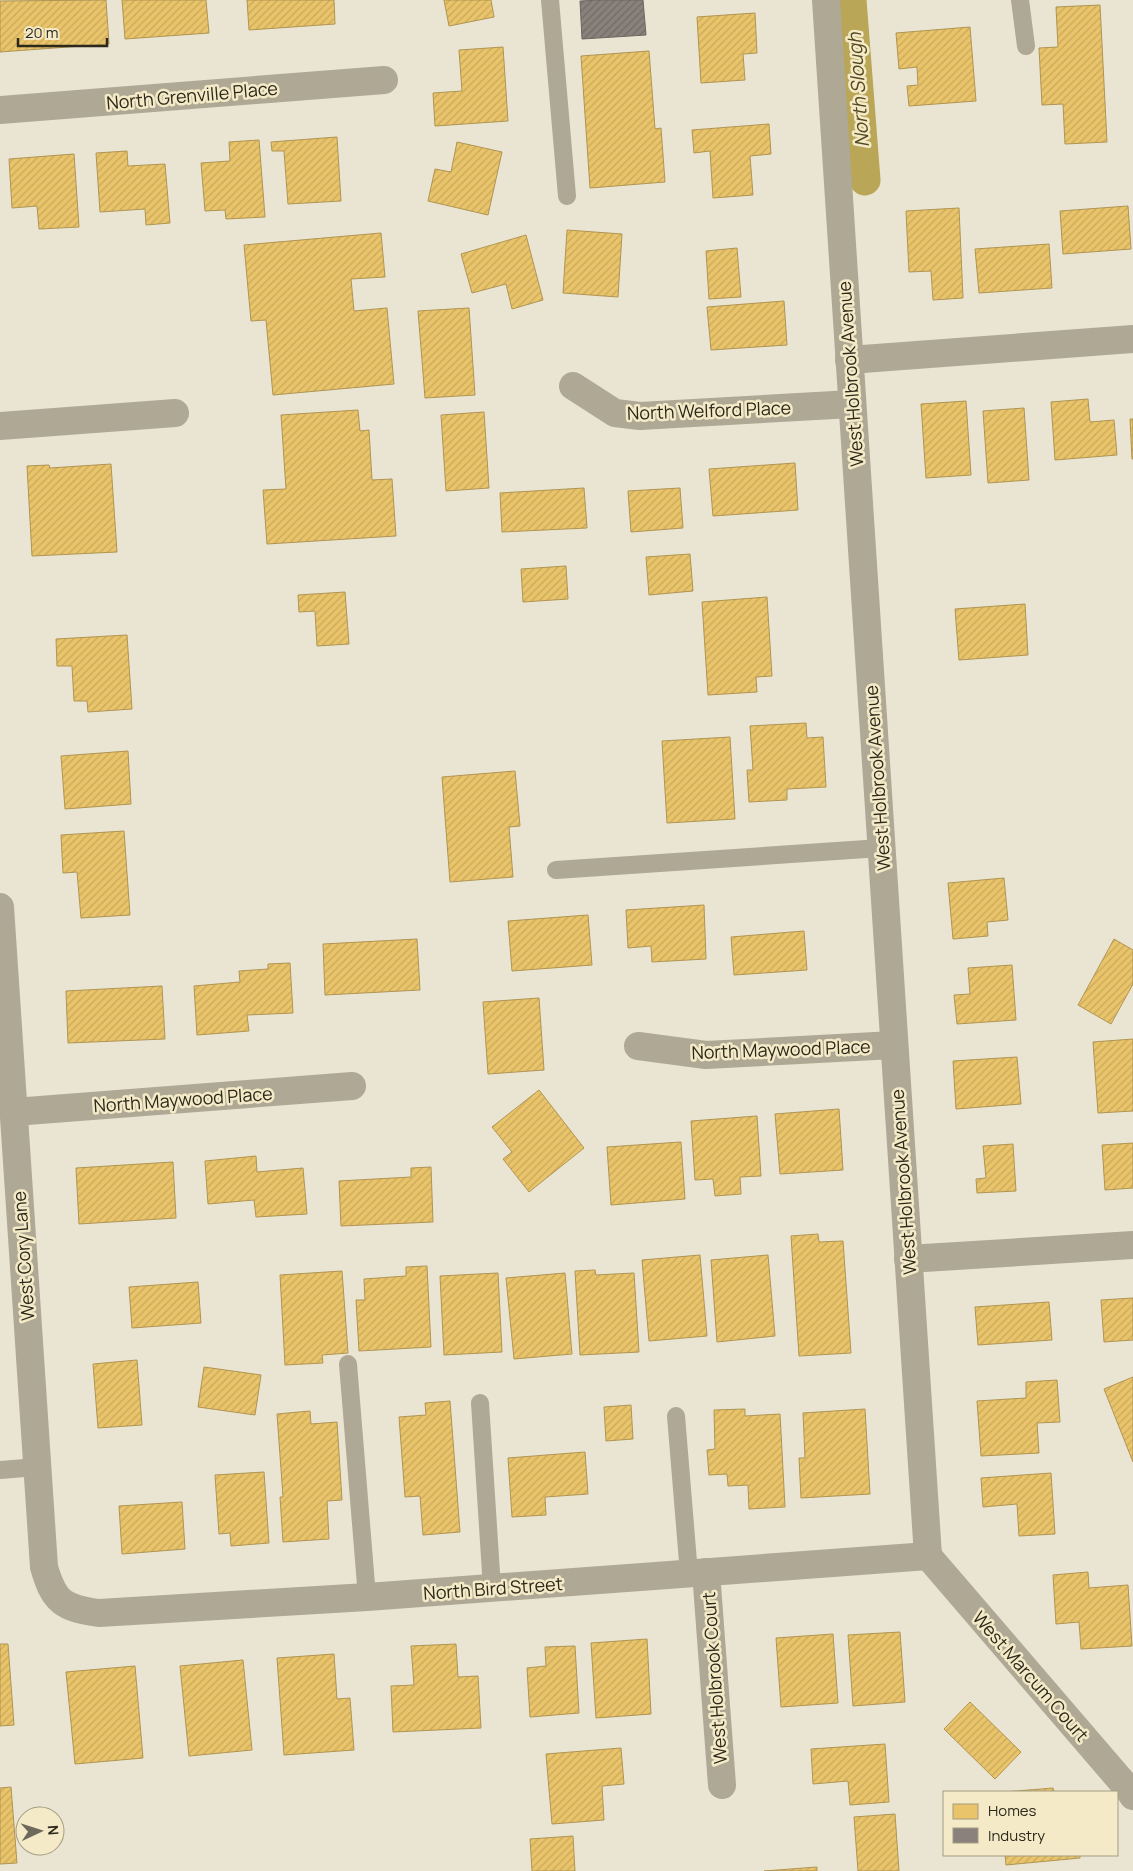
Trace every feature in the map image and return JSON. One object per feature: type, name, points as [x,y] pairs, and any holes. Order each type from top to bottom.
[{"type":"street","name":"West Holbrook Avenue","points":[[826,0],[928,1556]]},
{"type":"street","name":"North Grenville Place","points":[[0,110],[384,80]]},
{"type":"street","points":[[849,360],[1133,339]]},
{"type":"street","name":"North Welford Place","points":[[573,386],[614,414],[640,416],[852,404]]},
{"type":"street","points":[[0,426],[176,413]]},
{"type":"street","name":"West Cory Lane","points":[[0,908],[44,1567],[49,1586],[60,1601]]},
{"type":"street","name":"North Maywood Place","points":[[638,1046],[706,1055],[894,1045]]},
{"type":"street","name":"North Maywood Place","points":[[14,1112],[352,1086]]},
{"type":"street","points":[[908,1259],[1133,1245]]},
{"type":"street","name":"North Bird Street","points":[[60,1601],[78,1610],[99,1613],[492,1588],[928,1556]]},
{"type":"street","name":"West Marcum Court","points":[[928,1556],[1133,1796]]},
{"type":"street","name":"West Holbrook Court","points":[[698,1573],[722,1785]]},
{"type":"lane","points":[[550,0],[568,196]]},
{"type":"lane","points":[[1020,0],[1026,46]]},
{"type":"lane","points":[[556,870],[881,848]]},
{"type":"lane","points":[[348,1364],[367,1596]]},
{"type":"lane","points":[[480,1403],[492,1588]]},
{"type":"lane","points":[[676,1416],[698,1573]]},
{"type":"lane","points":[[0,1470],[37,1467]]},
{"type":"building: Homes","points":[[106,0],[109,44],[0,52],[0,1]]},
{"type":"building: Homes","points":[[122,0],[206,0],[209,33],[125,39]]},
{"type":"building: Homes","points":[[247,0],[334,0],[335,24],[249,30]]},
{"type":"building: Homes","points":[[444,0],[491,0],[494,17],[449,26]]},
{"type":"building: Homes","points":[[1100,5],[1107,142],[1065,144],[1063,104],[1042,105],[1039,48],[1058,47],[1056,7]]},
{"type":"building: Homes","points":[[755,13],[757,53],[743,54],[745,80],[701,83],[697,17]]},
{"type":"building: Homes","points":[[970,27],[976,101],[909,106],[907,86],[918,85],[917,67],[899,69],[896,33]]},
{"type":"building: Homes","points":[[503,47],[508,121],[435,126],[433,93],[462,91],[459,50]]},
{"type":"building: Homes","points":[[649,51],[655,129],[661,128],[665,182],[590,188],[581,56]]},
{"type":"building: Homes","points":[[769,124],[771,154],[750,156],[753,195],[713,198],[710,151],[694,153],[692,130]]},
{"type":"building: Homes","points":[[337,137],[341,201],[288,204],[284,151],[272,151],[271,142]]},
{"type":"building: Homes","points":[[259,140],[265,217],[226,219],[225,210],[205,211],[201,163],[230,161],[229,142]]},
{"type":"building: Homes","points":[[457,142],[502,152],[488,215],[428,201],[435,169],[451,172]]},
{"type":"building: Homes","points":[[127,151],[128,166],[165,164],[170,223],[146,225],[145,209],[100,212],[96,153]]},
{"type":"building: Homes","points":[[74,154],[79,227],[39,229],[37,206],[12,208],[9,159]]},
{"type":"building: Homes","points":[[1128,206],[1131,249],[1063,254],[1060,211]]},
{"type":"building: Homes","points":[[959,208],[963,298],[933,300],[931,271],[909,272],[906,211]]},
{"type":"building: Homes","points":[[567,230],[622,234],[618,297],[563,293]]},
{"type":"building: Homes","points":[[381,233],[385,277],[351,279],[354,311],[387,308],[394,384],[273,395],[266,320],[251,321],[244,245]]},
{"type":"building: Homes","points":[[526,235],[543,300],[512,309],[506,284],[472,293],[461,254]]},
{"type":"building: Homes","points":[[1049,244],[1052,288],[979,293],[975,249]]},
{"type":"building: Homes","points":[[737,248],[741,297],[709,299],[706,251]]},
{"type":"building: Homes","points":[[784,301],[787,345],[711,350],[707,307]]},
{"type":"building: Homes","points":[[469,308],[475,395],[425,398],[418,311]]},
{"type":"building: Homes","points":[[1088,399],[1090,422],[1114,420],[1117,455],[1055,460],[1051,402]]},
{"type":"building: Homes","points":[[966,401],[971,475],[926,478],[921,404]]},
{"type":"building: Homes","points":[[1024,408],[1029,480],[988,483],[983,411]]},
{"type":"building: Homes","points":[[358,410],[360,431],[369,430],[372,480],[392,479],[396,536],[267,544],[263,490],[286,489],[281,415]]},
{"type":"building: Homes","points":[[484,412],[489,488],[446,491],[441,415]]},
{"type":"building: Homes","points":[[1130,419],[1133,419],[1133,459],[1132,459]]},
{"type":"building: Homes","points":[[795,463],[798,510],[713,516],[709,469]]},
{"type":"building: Homes","points":[[111,464],[117,552],[32,556],[27,466],[49,465],[50,468]]},
{"type":"building: Homes","points":[[584,488],[587,528],[502,532],[500,493]]},
{"type":"building: Homes","points":[[680,488],[683,528],[631,532],[628,491]]},
{"type":"building: Homes","points":[[690,554],[693,591],[649,595],[646,557]]},
{"type":"building: Homes","points":[[566,566],[568,599],[523,602],[521,569]]},
{"type":"building: Homes","points":[[345,592],[349,644],[317,646],[315,611],[299,612],[298,595]]},
{"type":"building: Homes","points":[[767,597],[772,676],[756,677],[757,692],[708,695],[702,602]]},
{"type":"building: Homes","points":[[1025,604],[1028,655],[959,660],[955,609]]},
{"type":"building: Homes","points":[[127,635],[132,709],[88,712],[87,701],[74,701],[72,666],[57,666],[56,639]]},
{"type":"building: Homes","points":[[806,723],[807,738],[823,737],[826,787],[787,789],[787,800],[749,802],[747,770],[753,770],[750,726]]},
{"type":"building: Homes","points":[[730,737],[735,819],[667,823],[662,741]]},
{"type":"building: Homes","points":[[128,751],[131,804],[65,809],[61,756]]},
{"type":"building: Homes","points":[[515,771],[520,826],[509,827],[513,877],[450,882],[442,777]]},
{"type":"building: Homes","points":[[124,831],[130,915],[81,918],[77,872],[63,873],[61,835]]},
{"type":"building: Homes","points":[[1004,878],[1008,920],[987,922],[988,936],[953,939],[948,883]]},
{"type":"building: Homes","points":[[704,905],[706,959],[652,962],[651,946],[628,948],[626,910]]},
{"type":"building: Homes","points":[[588,915],[592,965],[512,971],[508,921]]},
{"type":"building: Homes","points":[[804,931],[807,970],[734,975],[731,937]]},
{"type":"building: Homes","points":[[417,939],[420,990],[325,995],[323,944]]},
{"type":"building: Homes","points":[[1114,939],[1133,950],[1133,984],[1111,1024],[1078,1005]]},
{"type":"building: Homes","points":[[290,963],[293,1013],[247,1015],[249,1031],[197,1035],[194,986],[240,982],[239,971],[268,969],[268,964]]},
{"type":"building: Homes","points":[[1012,965],[1016,1020],[957,1024],[954,995],[970,994],[968,968]]},
{"type":"building: Homes","points":[[162,986],[165,1039],[68,1043],[66,991]]},
{"type":"building: Homes","points":[[539,998],[544,1070],[488,1074],[483,1002]]},
{"type":"building: Homes","points":[[1133,1039],[1133,1111],[1098,1113],[1093,1042]]},
{"type":"building: Homes","points":[[1017,1057],[1021,1104],[956,1109],[953,1061]]},
{"type":"building: Homes","points":[[539,1090],[584,1148],[529,1192],[503,1159],[512,1152],[492,1127]]},
{"type":"building: Homes","points":[[839,1109],[843,1170],[780,1174],[775,1114]]},
{"type":"building: Homes","points":[[757,1116],[761,1176],[740,1177],[741,1194],[715,1196],[713,1179],[695,1180],[691,1121]]},
{"type":"building: Homes","points":[[681,1142],[685,1199],[611,1205],[607,1147]]},
{"type":"building: Homes","points":[[1133,1143],[1133,1188],[1105,1190],[1102,1145]]},
{"type":"building: Homes","points":[[1013,1144],[1016,1191],[977,1193],[976,1179],[986,1178],[983,1146]]},
{"type":"building: Homes","points":[[256,1156],[257,1172],[303,1168],[307,1214],[256,1217],[254,1200],[208,1204],[205,1161]]},
{"type":"building: Homes","points":[[173,1162],[176,1218],[79,1224],[76,1168]]},
{"type":"building: Homes","points":[[431,1167],[433,1222],[341,1226],[339,1181],[411,1177],[411,1168]]},
{"type":"building: Homes","points":[[818,1234],[819,1242],[843,1241],[851,1353],[799,1356],[791,1236]]},
{"type":"building: Homes","points":[[700,1255],[707,1336],[649,1341],[642,1260]]},
{"type":"building: Homes","points":[[768,1255],[775,1336],[717,1342],[711,1260]]},
{"type":"building: Homes","points":[[427,1266],[431,1347],[359,1351],[356,1300],[365,1300],[364,1279],[406,1276],[406,1267]]},
{"type":"building: Homes","points":[[595,1270],[596,1275],[634,1273],[639,1352],[580,1355],[575,1271]]},
{"type":"building: Homes","points":[[342,1271],[348,1353],[322,1355],[323,1363],[285,1365],[280,1275]]},
{"type":"building: Homes","points":[[498,1273],[502,1352],[444,1355],[440,1276]]},
{"type":"building: Homes","points":[[565,1273],[572,1354],[514,1359],[506,1278]]},
{"type":"building: Homes","points":[[198,1282],[201,1323],[132,1328],[129,1287]]},
{"type":"building: Homes","points":[[1133,1298],[1133,1340],[1104,1342],[1101,1300]]},
{"type":"building: Homes","points":[[1049,1302],[1052,1340],[978,1345],[975,1307]]},
{"type":"building: Homes","points":[[137,1360],[142,1425],[98,1428],[93,1364]]},
{"type":"building: Homes","points":[[204,1367],[261,1375],[255,1415],[198,1407]]},
{"type":"building: Homes","points":[[1133,1377],[1133,1462],[1104,1389]]},
{"type":"building: Homes","points":[[1057,1380],[1060,1422],[1037,1423],[1039,1453],[981,1456],[977,1401],[1026,1398],[1026,1382]]},
{"type":"building: Homes","points":[[450,1401],[460,1532],[423,1535],[420,1496],[405,1497],[399,1417],[426,1415],[425,1403]]},
{"type":"building: Homes","points":[[631,1405],[633,1439],[606,1441],[604,1407]]},
{"type":"building: Homes","points":[[745,1409],[745,1416],[780,1414],[785,1507],[749,1509],[748,1485],[728,1486],[727,1474],[709,1475],[707,1450],[715,1449],[714,1410]]},
{"type":"building: Homes","points":[[865,1409],[870,1494],[801,1498],[799,1458],[805,1458],[803,1413]]},
{"type":"building: Homes","points":[[310,1411],[311,1424],[337,1422],[342,1500],[327,1501],[329,1539],[283,1542],[280,1497],[283,1497],[277,1414]]},
{"type":"building: Homes","points":[[585,1452],[588,1494],[545,1497],[546,1515],[512,1517],[508,1458]]},
{"type":"building: Homes","points":[[264,1472],[269,1543],[231,1546],[230,1533],[219,1534],[215,1475]]},
{"type":"building: Homes","points":[[1051,1473],[1055,1534],[1019,1536],[1017,1504],[983,1507],[981,1478]]},
{"type":"building: Homes","points":[[182,1502],[185,1549],[122,1554],[119,1506]]},
{"type":"building: Homes","points":[[1088,1572],[1089,1588],[1128,1585],[1132,1646],[1081,1649],[1079,1622],[1056,1624],[1053,1575]]},
{"type":"building: Homes","points":[[900,1632],[905,1702],[853,1706],[848,1635]]},
{"type":"building: Homes","points":[[833,1634],[838,1703],[781,1707],[776,1638]]},
{"type":"building: Homes","points":[[647,1639],[651,1714],[596,1718],[591,1643]]},
{"type":"building: Homes","points":[[0,1644],[8,1644],[14,1725],[0,1726]]},
{"type":"building: Homes","points":[[456,1644],[458,1677],[478,1676],[481,1728],[393,1732],[391,1686],[414,1685],[411,1646]]},
{"type":"building: Homes","points":[[575,1646],[579,1713],[530,1717],[527,1668],[546,1666],[545,1647]]},
{"type":"building: Homes","points":[[334,1654],[337,1699],[350,1698],[354,1750],[284,1755],[277,1658]]},
{"type":"building: Homes","points":[[243,1660],[252,1750],[189,1756],[180,1666]]},
{"type":"building: Homes","points":[[135,1666],[143,1758],[75,1764],[66,1672]]},
{"type":"building: Homes","points":[[970,1702],[1021,1752],[995,1779],[944,1729]]},
{"type":"building: Homes","points":[[885,1744],[889,1802],[850,1805],[848,1781],[813,1784],[811,1749]]},
{"type":"building: Homes","points":[[621,1748],[624,1784],[602,1786],[604,1820],[552,1824],[546,1754]]},
{"type":"building: Homes","points":[[11,1787],[17,1863],[0,1864],[0,1788]]},
{"type":"building: Homes","points":[[1053,1788],[1054,1791],[1016,1791]]},
{"type":"building: Homes","points":[[895,1814],[899,1871],[858,1871],[854,1817]]},
{"type":"building: Homes","points":[[573,1836],[575,1871],[532,1871],[530,1839]]},
{"type":"building: Homes","points":[[1005,1856],[1080,1856],[1080,1858],[1006,1865]]},
{"type":"building: Homes","points":[[817,1867],[817,1871],[764,1871]]},
{"type":"building: Industry","points":[[643,0],[646,35],[582,39],[580,1]]},
{"type":"waterway","name":"North Slough","points":[[851,0],[865,180]]}]
